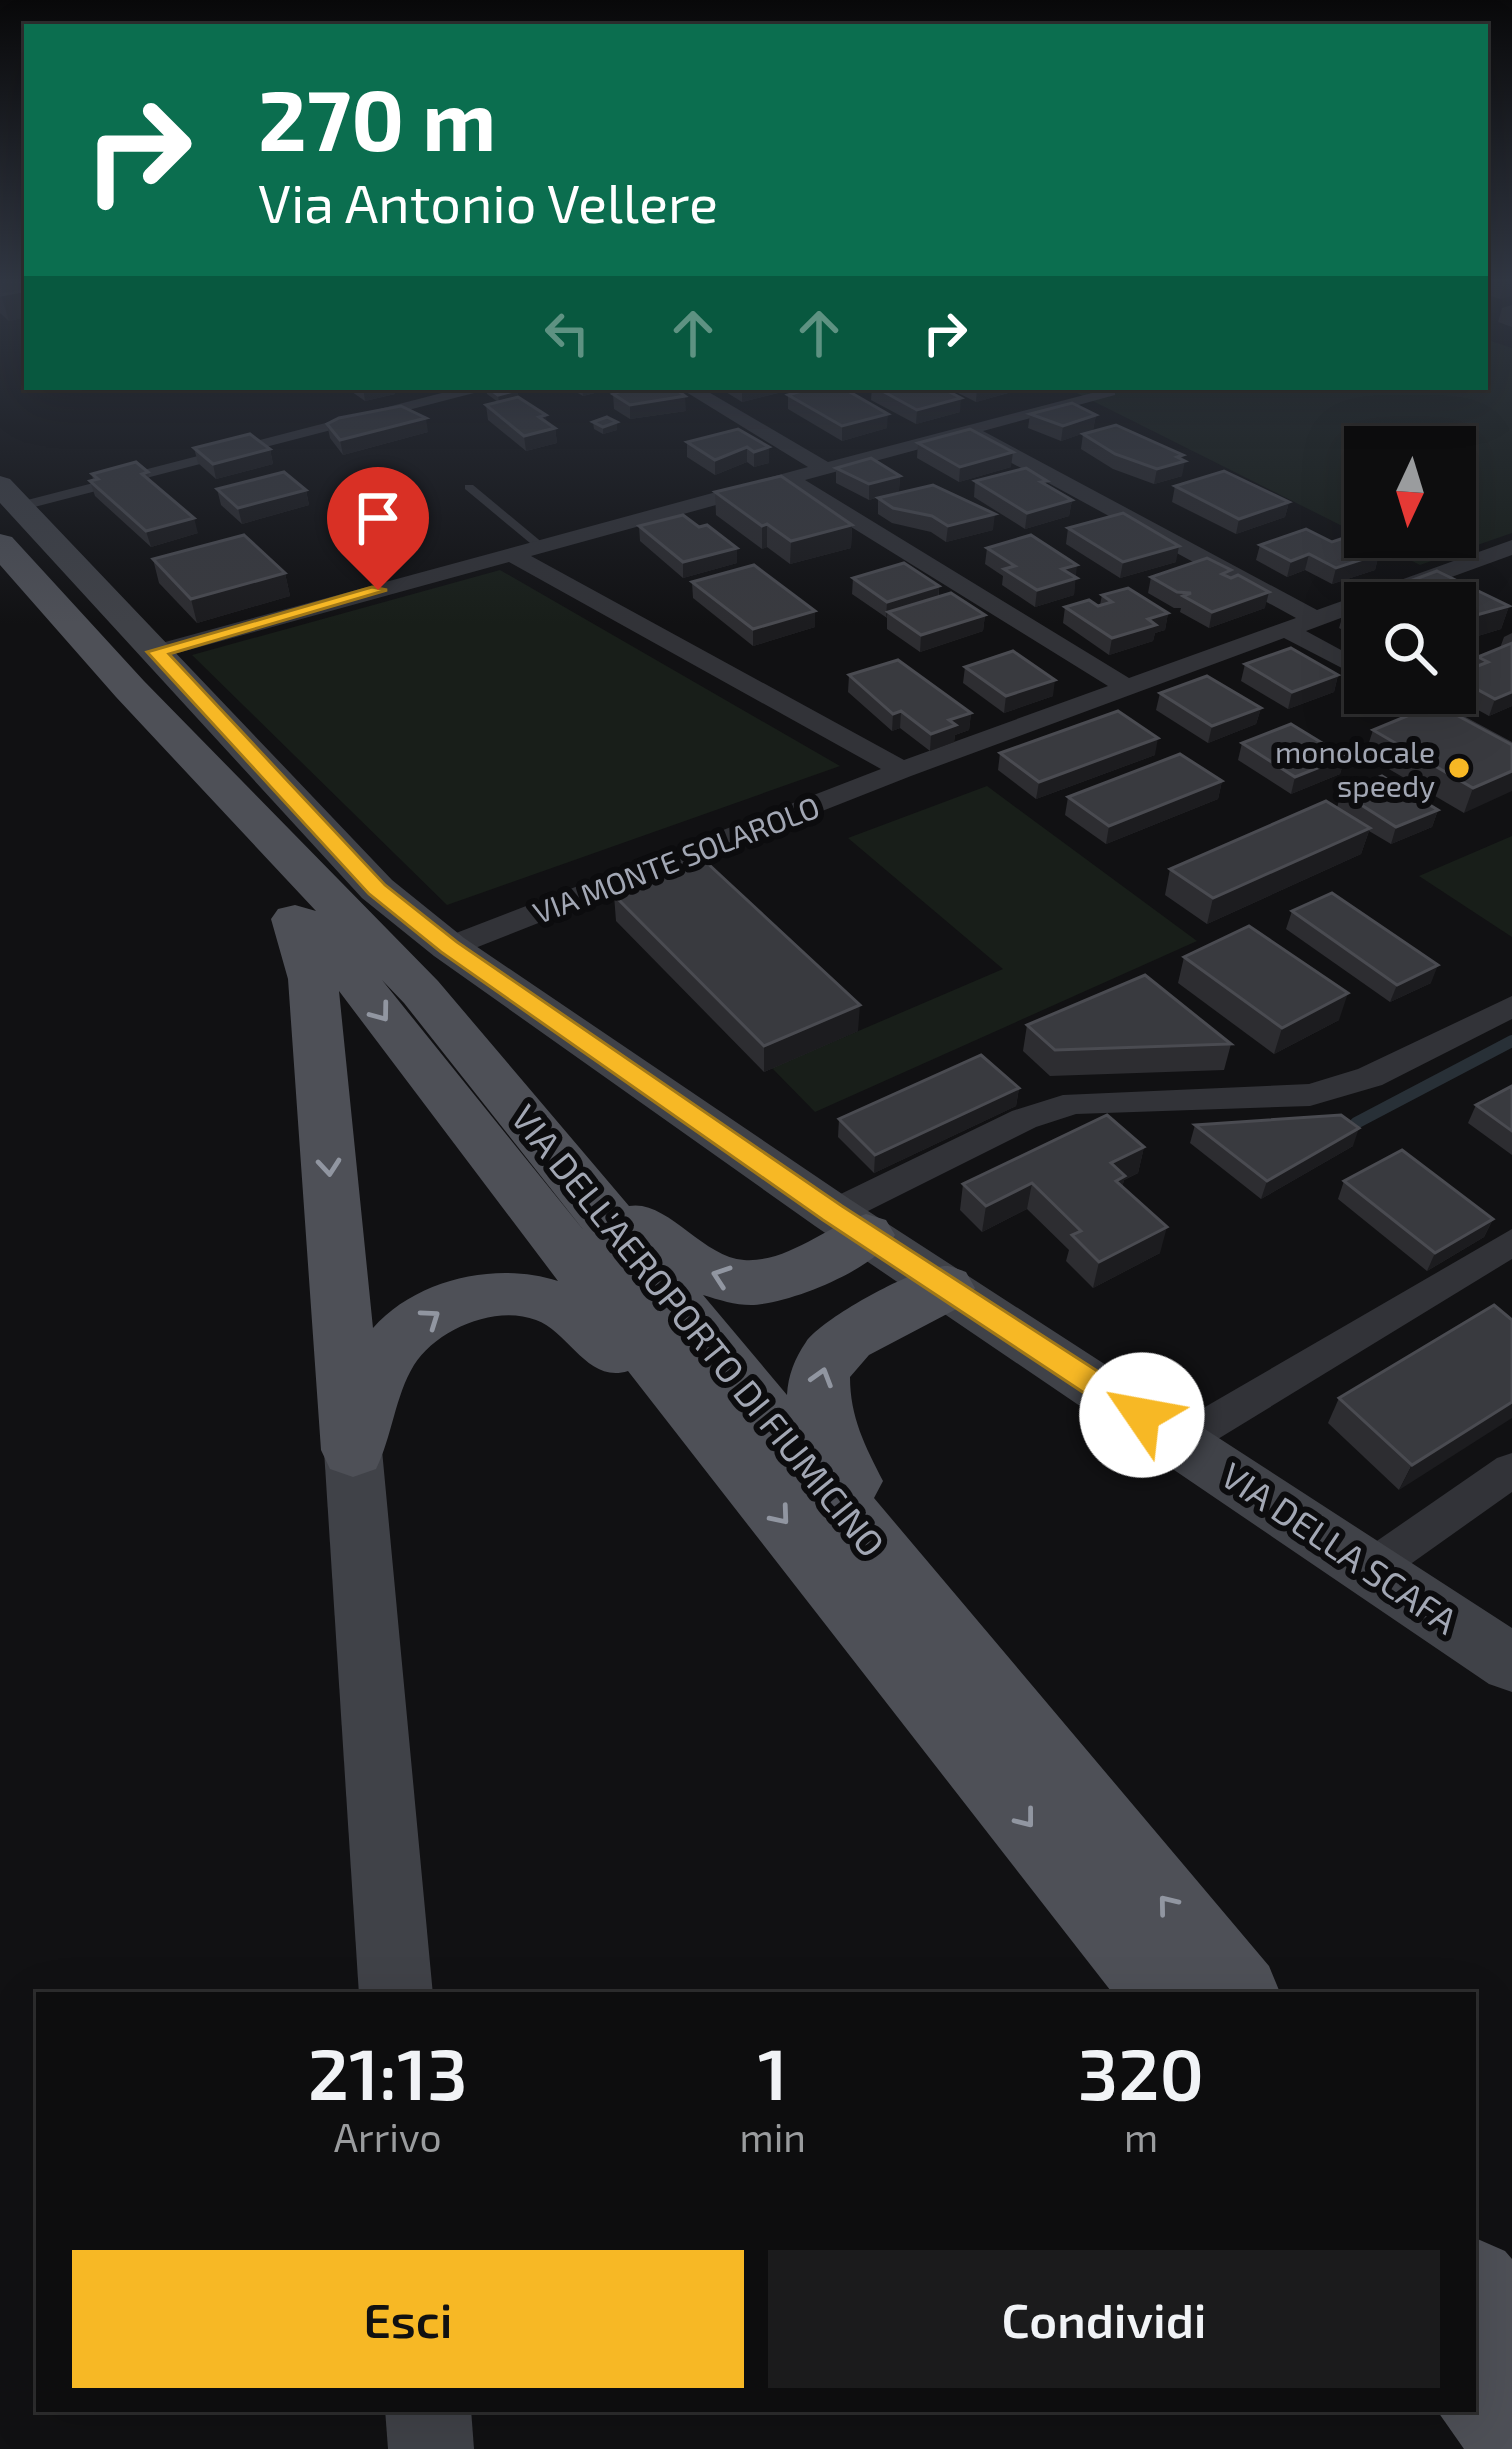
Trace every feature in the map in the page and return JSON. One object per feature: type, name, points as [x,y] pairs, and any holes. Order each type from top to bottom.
[{"type":"main road","name":"VIA DELL'AEROPORTO DI FIUMICINO","points":[[0,544],[143,670],[421,992],[1238,1992]]},
{"type":"main road","name":"VIA DELL'AEROPORTO DI FIUMICINO","points":[[143,670],[286,886],[492,1161],[878,1632],[1163,1992]]},
{"type":"main road","points":[[286,886],[313,979],[353,1450]]},
{"type":"main road","points":[[564,1166],[682,1263],[750,1286],[794,1277],[850,1224]]},
{"type":"main road","points":[[915,1593],[824,1433],[815,1391],[818,1373],[839,1340],[945,1288]]},
{"type":"main road","points":[[353,1450],[386,1356],[435,1310],[494,1295],[532,1295],[562,1305],[706,1426]]},
{"type":"main road","points":[[1476,2286],[1512,2331]]},
{"type":"main road","points":[[1476,2388],[1512,2433]]},
{"type":"street","points":[[9,495],[447,396]]},
{"type":"street","points":[[703,396],[824,468]]},
{"type":"street","points":[[143,670],[511,554],[1088,396]]},
{"type":"street","points":[[965,429],[1315,619]]},
{"type":"street","points":[[787,478],[1126,688]]},
{"type":"street","name":"VIA DELLA SCAFA","points":[[9,495],[143,670],[377,889],[449,947],[945,1288],[1512,1663]]},
{"type":"street","name":"VIA MONTE SOLAROLO","points":[[449,947],[902,770],[1512,547]]},
{"type":"street","points":[[511,554],[902,770]]},
{"type":"street","points":[[1429,576],[1441,582]]},
{"type":"street","points":[[1285,629],[1344,661]]},
{"type":"street","points":[[1440,714],[1512,754]]},
{"type":"street","points":[[850,1224],[1024,1119],[1075,1103],[1310,1095],[1370,1077],[1512,1006]]},
{"type":"street","points":[[1181,1441],[1512,1242]]},
{"type":"street","points":[[353,1450],[396,1992]]},
{"type":"street","points":[[1373,1568],[1512,1470]]},
{"type":"street","points":[[428,2412],[431,2449]]},
{"type":"lane","points":[[470,488],[540,546]]},
{"type":"shaded area","points":[[1084,396],[1512,396],[1512,533],[1476,546],[1476,426],[1344,426],[1344,527]]},
{"type":"shaded area","points":[[1406,558],[1440,558],[1420,565]]},
{"type":"shaded area","points":[[500,570],[840,766],[447,905],[192,655]]},
{"type":"shaded area","points":[[987,786],[1197,941],[815,1112],[772,1068],[1003,969],[848,838]]},
{"type":"shaded area","points":[[1512,836],[1512,937],[1419,876]]},
{"type":"building","points":[[617,396],[683,396],[630,405]]},
{"type":"building","points":[[790,396],[857,396],[888,414],[842,426]]},
{"type":"building","points":[[892,396],[961,398],[917,410]]},
{"type":"building","points":[[518,397],[546,415],[539,417],[555,428],[524,436],[486,405]]},
{"type":"building","points":[[1072,403],[1096,415],[1063,426],[1030,414]]},
{"type":"building","points":[[401,406],[426,418],[340,440],[327,424],[339,418]]},
{"type":"building","points":[[607,417],[617,422],[603,427],[593,422]]},
{"type":"building","points":[[1116,425],[1183,455],[1177,457],[1185,461],[1157,469],[1115,454],[1083,434]]},
{"type":"building","points":[[738,429],[769,447],[754,452],[747,447],[715,460],[687,442]]},
{"type":"building","points":[[970,429],[1013,452],[960,467],[918,443]]},
{"type":"building","points":[[250,434],[270,449],[213,464],[194,448]]},
{"type":"building","points":[[871,458],[900,476],[869,484],[836,468]]},
{"type":"building","points":[[136,462],[148,472],[142,474],[194,518],[146,531],[90,481],[98,479],[92,474]]},
{"type":"building","points":[[1026,468],[1072,500],[1027,513],[975,481]]},
{"type":"building","points":[[1224,471],[1289,502],[1239,519],[1175,486]]},
{"type":"building","points":[[284,472],[306,490],[238,508],[217,489]]},
{"type":"building","points":[[781,476],[852,525],[791,541],[715,492]]},
{"type":"building","points":[[933,485],[995,514],[948,526],[932,516],[893,508],[878,498]]},
{"type":"building","points":[[1123,513],[1179,546],[1123,562],[1068,528]]},
{"type":"building","points":[[683,515],[699,527],[707,525],[737,548],[683,562],[639,526]]},
{"type":"building","points":[[1306,529],[1332,542],[1344,538],[1344,558],[1367,558],[1336,568],[1309,554],[1291,561],[1260,545]]},
{"type":"building","points":[[244,535],[285,573],[191,599],[153,559]]},
{"type":"building","points":[[1031,535],[1077,565],[1062,569],[1077,578],[1037,590],[1004,569],[1015,566],[987,548]]},
{"type":"building","points":[[1207,558],[1231,570],[1222,574],[1238,575],[1269,592],[1212,612],[1183,596],[1191,593],[1177,592],[1151,577]]},
{"type":"building","points":[[904,563],[939,586],[887,602],[853,578]]},
{"type":"building","points":[[754,565],[815,611],[753,629],[692,582]]},
{"type":"building","points":[[1437,571],[1460,582],[1408,582]]},
{"type":"building","points":[[1128,588],[1168,613],[1148,619],[1156,625],[1112,638],[1065,607],[1089,600],[1098,606],[1112,602],[1102,595]]},
{"type":"building","points":[[1476,590],[1509,606],[1476,615]]},
{"type":"building","points":[[951,593],[985,615],[921,635],[888,612]]},
{"type":"building","points":[[1512,643],[1512,692],[1495,699],[1476,689],[1476,667],[1488,662],[1478,657]]},
{"type":"building","points":[[1291,648],[1338,675],[1292,692],[1245,664]]},
{"type":"building","points":[[1013,651],[1055,680],[1006,696],[965,667]]},
{"type":"building","points":[[898,660],[971,713],[949,720],[956,725],[931,734],[901,711],[893,714],[849,675]]},
{"type":"building","points":[[1207,676],[1261,708],[1212,726],[1160,693]]},
{"type":"building","points":[[1118,711],[1158,738],[1039,782],[1000,753]]},
{"type":"building","points":[[1412,714],[1455,714],[1512,745],[1512,771],[1473,788],[1373,730]]},
{"type":"building","points":[[1291,724],[1345,757],[1295,777],[1242,743]]},
{"type":"building","points":[[1180,754],[1222,781],[1109,826],[1068,797]]},
{"type":"building","points":[[1382,776],[1438,810],[1396,827],[1341,792]]},
{"type":"building","points":[[1326,801],[1370,828],[1213,898],[1170,869]]},
{"type":"building","points":[[705,861],[860,1005],[764,1046],[614,895]]},
{"type":"building","points":[[1332,893],[1438,965],[1397,985],[1292,911]]},
{"type":"building","points":[[1249,926],[1348,993],[1282,1028],[1184,957]]},
{"type":"building","points":[[1145,975],[1231,1044],[1055,1050],[1027,1025]]},
{"type":"building","points":[[981,1055],[1019,1088],[875,1155],[839,1119]]},
{"type":"building","points":[[1512,1086],[1512,1131],[1476,1105]]},
{"type":"building","points":[[1107,1115],[1144,1147],[1111,1163],[1125,1176],[1116,1181],[1167,1227],[1099,1262],[1072,1235],[1081,1231],[1032,1183],[986,1206],[963,1184]]},
{"type":"building","points":[[1341,1115],[1359,1128],[1267,1181],[1195,1125]]},
{"type":"building","points":[[1402,1150],[1493,1219],[1435,1253],[1344,1181]]},
{"type":"building","points":[[1494,1305],[1512,1320],[1512,1402],[1412,1465],[1339,1398]]},
{"type":"waterway","points":[[1356,1123],[1512,1041]]},
{"type":"place","name":"monolocale speedy","points":[[1459,768]]},
{"type":"route","points":[[378,590],[156,652],[377,889],[449,947],[833,1213],[1142,1415]]}]
